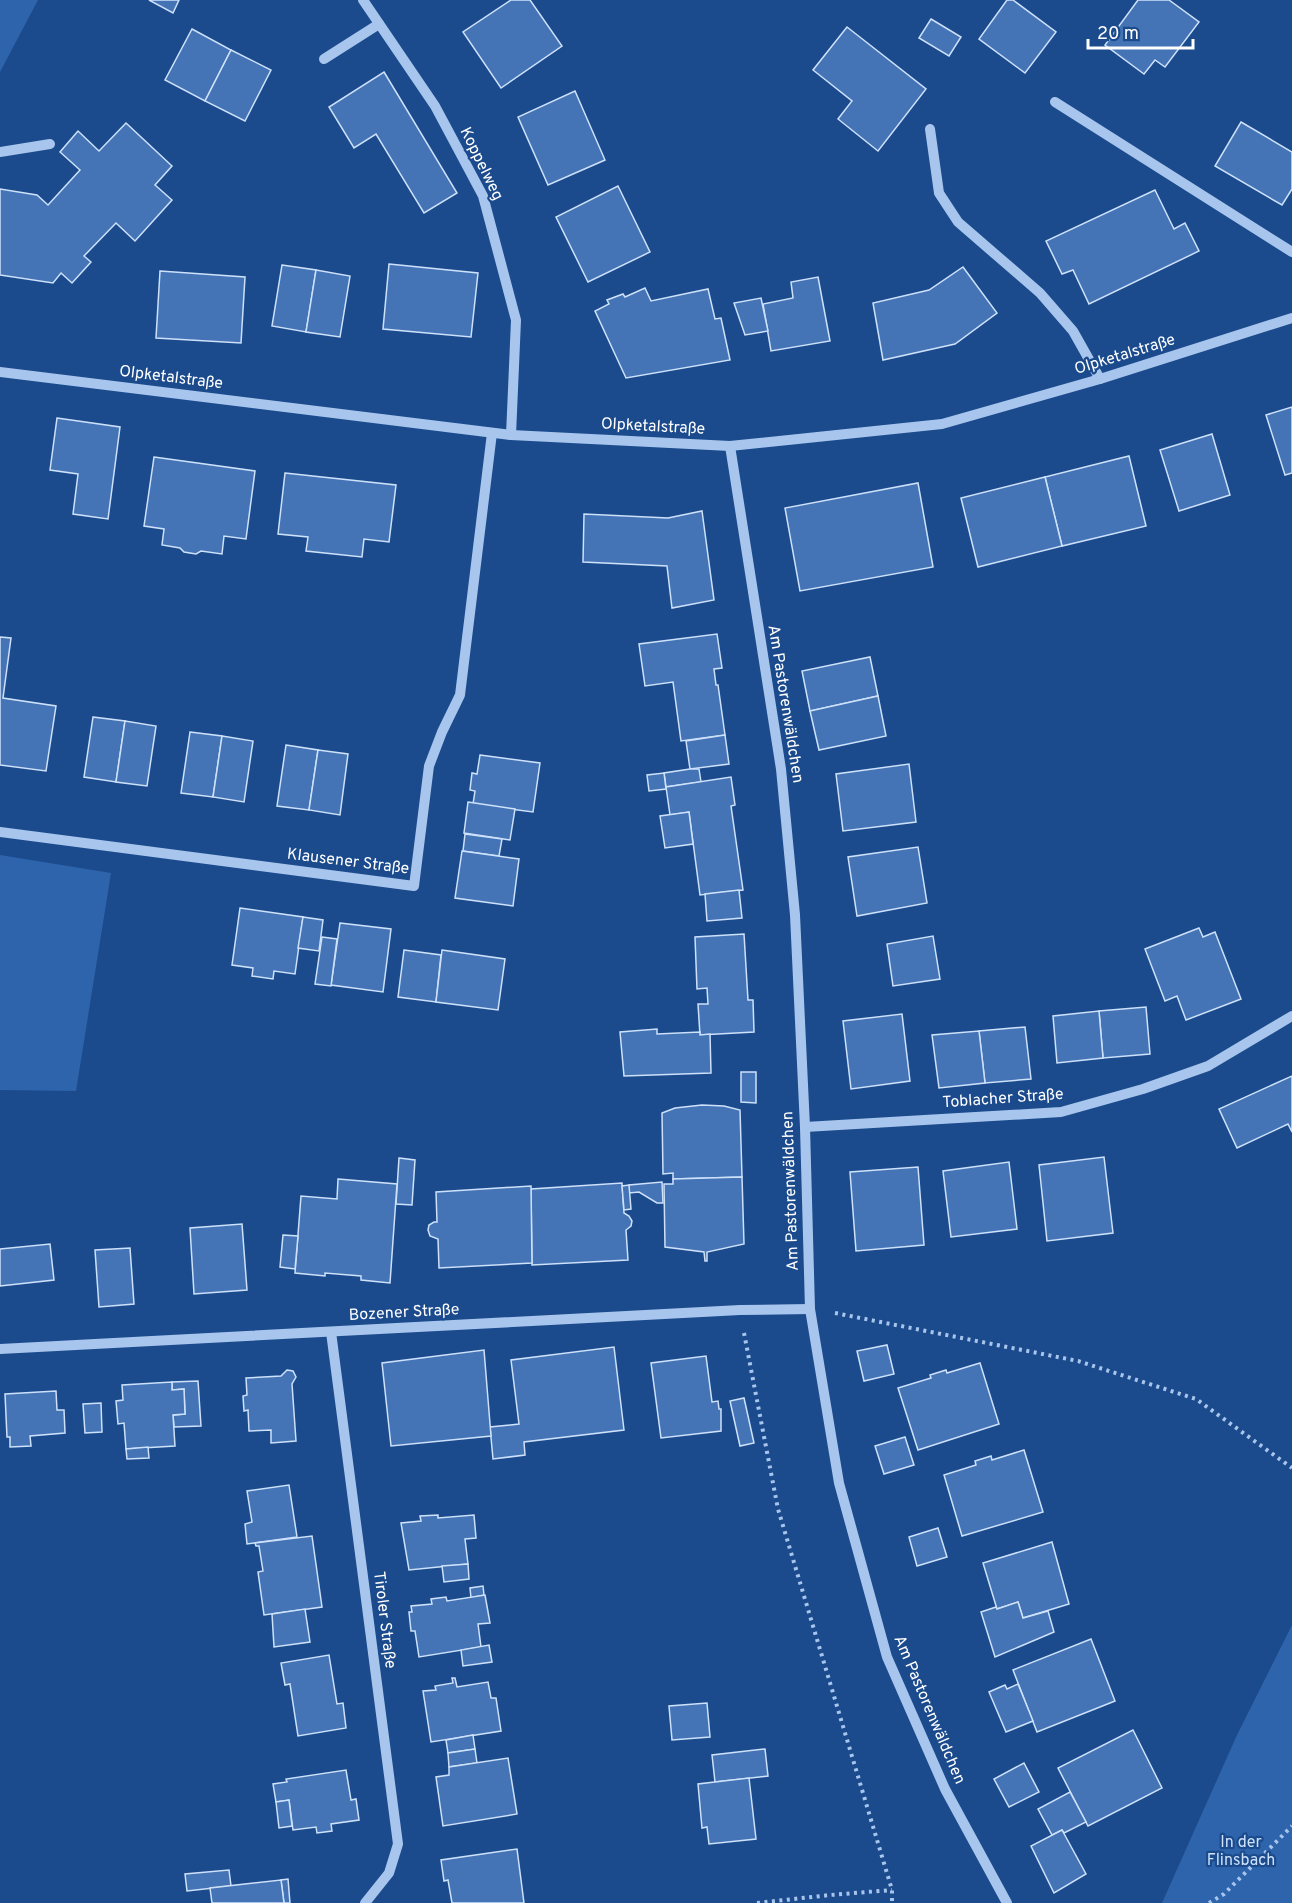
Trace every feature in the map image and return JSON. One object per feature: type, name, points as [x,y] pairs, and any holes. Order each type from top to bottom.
[{"type":"street","name":"Koppelweg","points":[[363,0],[435,106],[483,196],[516,320],[511,435]]},
{"type":"street","points":[[324,59],[379,24]]},
{"type":"street","points":[[1055,102],[1292,252]]},
{"type":"street","points":[[930,129],[939,193],[958,222],[1040,293],[1073,331],[1100,379]]},
{"type":"street","points":[[0,152],[50,144]]},
{"type":"street","name":"Olpketalstraße","points":[[0,372],[511,435],[730,446],[942,424],[1100,379],[1292,318]]},
{"type":"street","name":"Klausener Straße","points":[[0,832],[414,886],[429,766],[460,695],[492,433]]},
{"type":"street","name":"Am Pastorenwäldchen","points":[[730,446],[781,770],[795,915],[805,1127],[810,1309],[839,1483],[887,1657],[945,1789],[1007,1903]]},
{"type":"street","name":"Toblacher Straße","points":[[805,1127],[1061,1112],[1143,1089],[1208,1066],[1292,1016]]},
{"type":"street","name":"Bozener Straße","points":[[0,1349],[740,1310],[810,1309]]},
{"type":"street","name":"Tiroler Straße","points":[[332,1332],[398,1844],[389,1873],[364,1903]]},
{"type":"path","points":[[810,1309],[1078,1361],[1196,1399],[1292,1468]]},
{"type":"path","points":[[740,1310],[778,1509],[892,1890],[892,1903]]},
{"type":"path","points":[[1209,1903],[1224,1894],[1292,1826]]},
{"type":"path","points":[[758,1903],[892,1890]]},
{"type":"green space","points":[[0,0],[38,0],[0,72]]},
{"type":"green space","points":[[0,855],[111,873],[76,1091],[0,1090]]},
{"type":"green space","name":"In der Flinsbach","points":[[1292,1625],[1292,1903],[1162,1903],[1237,1735]]},
{"type":"building","points":[[149,0],[179,0],[173,13]]},
{"type":"building","points":[[511,0],[530,0],[562,46],[501,88],[463,32]]},
{"type":"building","points":[[1007,0],[1013,0],[1056,32],[1025,73],[979,39]]},
{"type":"building","points":[[1138,0],[1169,0],[1199,22],[1165,67],[1155,60],[1144,74],[1105,45]]},
{"type":"building","points":[[931,19],[961,37],[949,56],[919,38]]},
{"type":"building","points":[[847,27],[926,89],[878,151],[838,119],[852,101],[813,70]]},
{"type":"building","points":[[192,29],[231,50],[205,101],[165,80]]},
{"type":"building","points":[[231,50],[271,70],[245,121],[205,101]]},
{"type":"building","points":[[384,72],[457,193],[424,213],[376,134],[354,148],[329,107]]},
{"type":"building","points":[[575,91],[605,160],[548,185],[518,117]]},
{"type":"building","points":[[1241,122],[1292,152],[1292,189],[1282,205],[1215,166]]},
{"type":"building","points":[[126,123],[172,166],[155,185],[172,200],[135,241],[116,223],[84,256],[91,262],[72,283],[61,273],[53,283],[0,275],[0,189],[37,195],[48,205],[80,170],[60,152],[78,131],[99,151]]},
{"type":"building","points":[[618,186],[650,252],[588,282],[556,217]]},
{"type":"building","points":[[1155,190],[1174,229],[1185,223],[1199,251],[1089,304],[1073,270],[1062,274],[1046,241]]},
{"type":"building","points":[[389,264],[478,273],[471,337],[383,329]]},
{"type":"building","points":[[282,265],[316,270],[306,332],[272,326]]},
{"type":"building","points":[[963,267],[997,313],[955,344],[883,360],[873,303],[929,290]]},
{"type":"building","points":[[316,270],[350,276],[340,337],[306,332]]},
{"type":"building","points":[[160,271],[245,277],[241,343],[156,338]]},
{"type":"building","points":[[818,277],[830,341],[771,351],[763,304],[793,298],[791,282]]},
{"type":"building","points":[[645,288],[651,301],[708,289],[715,319],[721,318],[730,360],[626,378],[595,311],[609,304],[607,300],[623,294],[625,297]]},
{"type":"building","points":[[761,298],[768,331],[745,335],[734,303]]},
{"type":"building","points":[[1292,407],[1292,473],[1285,475],[1266,415]]},
{"type":"building","points":[[57,418],[120,427],[108,519],[73,514],[78,474],[50,470]]},
{"type":"building","points":[[1212,434],[1230,495],[1179,511],[1160,450]]},
{"type":"building","points":[[1129,456],[1146,526],[1062,546],[1045,477]]},
{"type":"building","points":[[154,457],[255,471],[246,539],[224,536],[222,554],[201,551],[196,554],[162,545],[164,529],[144,526]]},
{"type":"building","points":[[285,473],[396,485],[389,542],[364,539],[362,557],[306,551],[308,537],[278,534]]},
{"type":"building","points":[[1045,477],[1062,546],[978,567],[961,498]]},
{"type":"building","points":[[918,483],[933,567],[800,591],[785,508]]},
{"type":"building","points":[[702,511],[714,600],[672,608],[667,566],[583,562],[584,514],[668,518]]},
{"type":"building","points":[[717,634],[722,668],[714,669],[725,735],[681,741],[673,682],[645,686],[639,644]]},
{"type":"building","points":[[0,637],[11,638],[3,698],[56,706],[46,771],[0,765]]},
{"type":"building","points":[[870,657],[878,696],[810,711],[802,671]]},
{"type":"building","points":[[878,696],[886,736],[819,750],[810,711]]},
{"type":"building","points":[[93,717],[125,721],[116,782],[84,777]]},
{"type":"building","points":[[125,721],[156,726],[147,786],[116,782]]},
{"type":"building","points":[[190,732],[222,736],[213,797],[181,793]]},
{"type":"building","points":[[725,735],[729,764],[690,769],[686,741]]},
{"type":"building","points":[[222,736],[253,741],[244,802],[213,797]]},
{"type":"building","points":[[286,745],[318,750],[309,810],[277,806]]},
{"type":"building","points":[[318,750],[348,754],[340,815],[309,810]]},
{"type":"building","points":[[480,755],[540,763],[533,812],[473,804],[475,791],[470,790],[472,773],[477,774]]},
{"type":"building","points":[[909,764],[916,822],[843,831],[836,774]]},
{"type":"building","points":[[699,769],[701,782],[666,787],[664,773]]},
{"type":"building","points":[[664,773],[666,789],[649,791],[647,775]]},
{"type":"building","points":[[731,777],[735,805],[731,806],[743,890],[700,895],[689,812],[670,815],[666,787]]},
{"type":"building","points":[[468,802],[515,809],[510,840],[464,833]]},
{"type":"building","points":[[689,812],[693,844],[665,848],[660,816]]},
{"type":"building","points":[[465,834],[502,839],[499,856],[463,851]]},
{"type":"building","points":[[918,847],[927,903],[857,916],[848,857]]},
{"type":"building","points":[[462,851],[519,859],[513,906],[455,898]]},
{"type":"building","points":[[739,890],[742,918],[707,921],[705,894]]},
{"type":"building","points":[[240,908],[303,917],[295,974],[274,971],[273,979],[252,976],[253,968],[232,965]]},
{"type":"building","points":[[303,917],[323,920],[319,951],[298,948]]},
{"type":"building","points":[[340,923],[391,929],[383,992],[331,985]]},
{"type":"building","points":[[1199,928],[1203,937],[1215,932],[1241,999],[1186,1020],[1177,996],[1165,1001],[1145,949]]},
{"type":"building","points":[[744,934],[748,1000],[753,1000],[754,1032],[700,1035],[698,1004],[708,1004],[707,988],[697,989],[695,937]]},
{"type":"building","points":[[933,936],[940,979],[893,986],[887,944]]},
{"type":"building","points":[[322,937],[337,939],[331,986],[315,984]]},
{"type":"building","points":[[404,950],[441,955],[436,1002],[398,997]]},
{"type":"building","points":[[442,950],[505,959],[498,1010],[436,1002]]},
{"type":"building","points":[[1146,1007],[1150,1054],[1103,1058],[1099,1011]]},
{"type":"building","points":[[1099,1011],[1103,1058],[1057,1063],[1053,1016]]},
{"type":"building","points":[[902,1014],[910,1081],[851,1089],[843,1021]]},
{"type":"building","points":[[1025,1027],[1031,1079],[985,1083],[979,1031]]},
{"type":"building","points":[[657,1029],[657,1034],[700,1032],[700,1035],[710,1034],[711,1073],[624,1076],[620,1032]]},
{"type":"building","points":[[979,1031],[985,1083],[939,1088],[932,1035]]},
{"type":"building","points":[[741,1072],[756,1072],[756,1103],[741,1102]]},
{"type":"building","points":[[1292,1076],[1292,1132],[1288,1124],[1237,1148],[1219,1109]]},
{"type":"building","points":[[702,1105],[724,1106],[740,1110],[742,1177],[673,1179],[673,1173],[663,1174],[662,1113],[675,1108]]},
{"type":"building","points":[[1104,1157],[1113,1233],[1047,1241],[1039,1165]]},
{"type":"building","points":[[399,1158],[415,1160],[412,1205],[396,1204]]},
{"type":"building","points":[[1009,1162],[1017,1229],[951,1237],[943,1171]]},
{"type":"building","points":[[918,1167],[924,1245],[856,1251],[850,1172]]},
{"type":"building","points":[[742,1177],[744,1244],[707,1252],[707,1261],[705,1261],[704,1252],[665,1247],[664,1184],[673,1184],[673,1179]]},
{"type":"building","points":[[338,1179],[397,1184],[390,1283],[361,1280],[361,1276],[295,1273],[301,1196],[337,1199]]},
{"type":"building","points":[[662,1182],[663,1203],[657,1203],[639,1192],[629,1193],[629,1185]]},
{"type":"building","points":[[622,1183],[624,1213],[632,1221],[631,1226],[626,1230],[628,1260],[532,1265],[531,1189]]},
{"type":"building","points":[[629,1185],[631,1209],[624,1210],[622,1186]]},
{"type":"building","points":[[531,1186],[532,1263],[439,1268],[438,1239],[430,1236],[428,1230],[429,1225],[437,1222],[436,1192]]},
{"type":"building","points":[[242,1224],[247,1290],[194,1294],[190,1228]]},
{"type":"building","points":[[283,1235],[298,1236],[295,1269],[280,1267]]},
{"type":"building","points":[[50,1244],[54,1280],[0,1286],[0,1249]]},
{"type":"building","points":[[130,1248],[134,1304],[99,1307],[95,1250]]},
{"type":"building","points":[[887,1345],[894,1374],[864,1381],[857,1351]]},
{"type":"building","points":[[614,1347],[624,1430],[524,1442],[525,1455],[493,1459],[490,1427],[519,1424],[511,1360]]},
{"type":"building","points":[[484,1350],[491,1436],[391,1446],[382,1363]]},
{"type":"building","points":[[706,1356],[712,1402],[718,1401],[719,1409],[721,1409],[721,1431],[661,1438],[651,1363]]},
{"type":"building","points":[[980,1363],[999,1424],[918,1450],[898,1388],[931,1378],[930,1375],[946,1370],[947,1373]]},
{"type":"building","points":[[287,1370],[293,1371],[296,1377],[292,1384],[296,1441],[271,1443],[271,1430],[249,1431],[248,1410],[244,1411],[243,1396],[247,1395],[246,1378],[281,1376]]},
{"type":"building","points":[[198,1381],[201,1426],[174,1427],[173,1415],[185,1414],[184,1389],[172,1390],[172,1382]]},
{"type":"building","points":[[172,1382],[172,1390],[184,1389],[185,1414],[173,1415],[175,1446],[126,1449],[124,1423],[118,1424],[116,1401],[123,1400],[122,1385]]},
{"type":"building","points":[[56,1391],[57,1410],[64,1410],[65,1433],[30,1436],[31,1446],[10,1447],[10,1437],[7,1437],[5,1394]]},
{"type":"building","points":[[744,1398],[754,1443],[740,1446],[730,1401]]},
{"type":"building","points":[[101,1403],[102,1432],[85,1433],[83,1404]]},
{"type":"building","points":[[905,1437],[914,1465],[884,1474],[875,1446]]},
{"type":"building","points":[[148,1447],[149,1458],[127,1459],[126,1449]]},
{"type":"building","points":[[1024,1450],[1043,1512],[962,1536],[944,1475],[976,1465],[975,1461],[991,1456],[992,1460]]},
{"type":"building","points":[[289,1485],[297,1537],[247,1544],[245,1524],[252,1522],[247,1491]]},
{"type":"building","points":[[438,1515],[438,1518],[474,1515],[476,1538],[465,1539],[468,1564],[409,1570],[401,1523],[421,1521],[420,1516]]},
{"type":"building","points":[[938,1528],[947,1557],[917,1566],[909,1537]]},
{"type":"building","points":[[312,1536],[322,1607],[264,1615],[258,1572],[263,1571],[259,1546],[255,1543]]},
{"type":"building","points":[[1052,1542],[1069,1604],[1023,1618],[1018,1602],[997,1609],[983,1563]]},
{"type":"building","points":[[468,1564],[469,1579],[444,1582],[442,1566]]},
{"type":"building","points":[[483,1586],[484,1595],[471,1598],[470,1588]]},
{"type":"building","points":[[485,1595],[490,1623],[478,1624],[481,1647],[419,1657],[415,1631],[411,1631],[409,1612],[412,1612],[411,1606],[432,1604],[431,1599],[446,1597],[447,1601]]},
{"type":"building","points":[[1018,1602],[1023,1618],[1048,1611],[1054,1632],[995,1657],[981,1612]]},
{"type":"building","points":[[305,1609],[310,1642],[274,1647],[272,1614]]},
{"type":"building","points":[[1091,1639],[1115,1701],[1037,1732],[1013,1670]]},
{"type":"building","points":[[489,1645],[492,1662],[463,1666],[461,1650]]},
{"type":"building","points":[[329,1655],[337,1704],[343,1703],[346,1728],[298,1736],[290,1684],[285,1685],[281,1663]]},
{"type":"building","points":[[452,1678],[455,1678],[457,1687],[488,1682],[491,1698],[496,1698],[501,1731],[431,1742],[423,1691],[436,1690],[435,1686],[453,1683]]},
{"type":"building","points":[[1018,1684],[1033,1721],[1006,1732],[989,1692],[1005,1685],[1007,1689]]},
{"type":"building","points":[[707,1703],[710,1737],[672,1740],[669,1706]]},
{"type":"building","points":[[1133,1730],[1162,1788],[1088,1826],[1058,1768]]},
{"type":"building","points":[[473,1735],[475,1749],[448,1753],[446,1740]]},
{"type":"building","points":[[475,1749],[477,1763],[449,1767],[448,1753]]},
{"type":"building","points":[[765,1749],[768,1776],[715,1782],[712,1755]]},
{"type":"building","points":[[508,1758],[517,1814],[443,1826],[436,1777],[449,1775],[449,1767]]},
{"type":"building","points":[[1024,1763],[1039,1792],[1009,1807],[994,1779]]},
{"type":"building","points":[[346,1770],[351,1800],[356,1799],[359,1820],[331,1824],[332,1831],[317,1833],[316,1827],[293,1830],[289,1800],[276,1802],[273,1784],[287,1782],[286,1779]]},
{"type":"building","points":[[749,1778],[756,1839],[709,1844],[707,1827],[702,1828],[698,1784]]},
{"type":"building","points":[[1070,1792],[1086,1822],[1064,1833],[1062,1830],[1052,1835],[1038,1809]]},
{"type":"building","points":[[289,1800],[292,1826],[279,1828],[276,1802]]},
{"type":"building","points":[[1062,1830],[1086,1874],[1054,1893],[1031,1846]]},
{"type":"building","points":[[517,1849],[524,1903],[452,1903],[448,1880],[444,1881],[441,1860]]},
{"type":"building","points":[[229,1870],[231,1886],[187,1891],[185,1874]]},
{"type":"building","points":[[288,1879],[290,1903],[284,1903],[281,1880]]},
{"type":"building","points":[[281,1880],[284,1903],[212,1903],[210,1888]]}]
